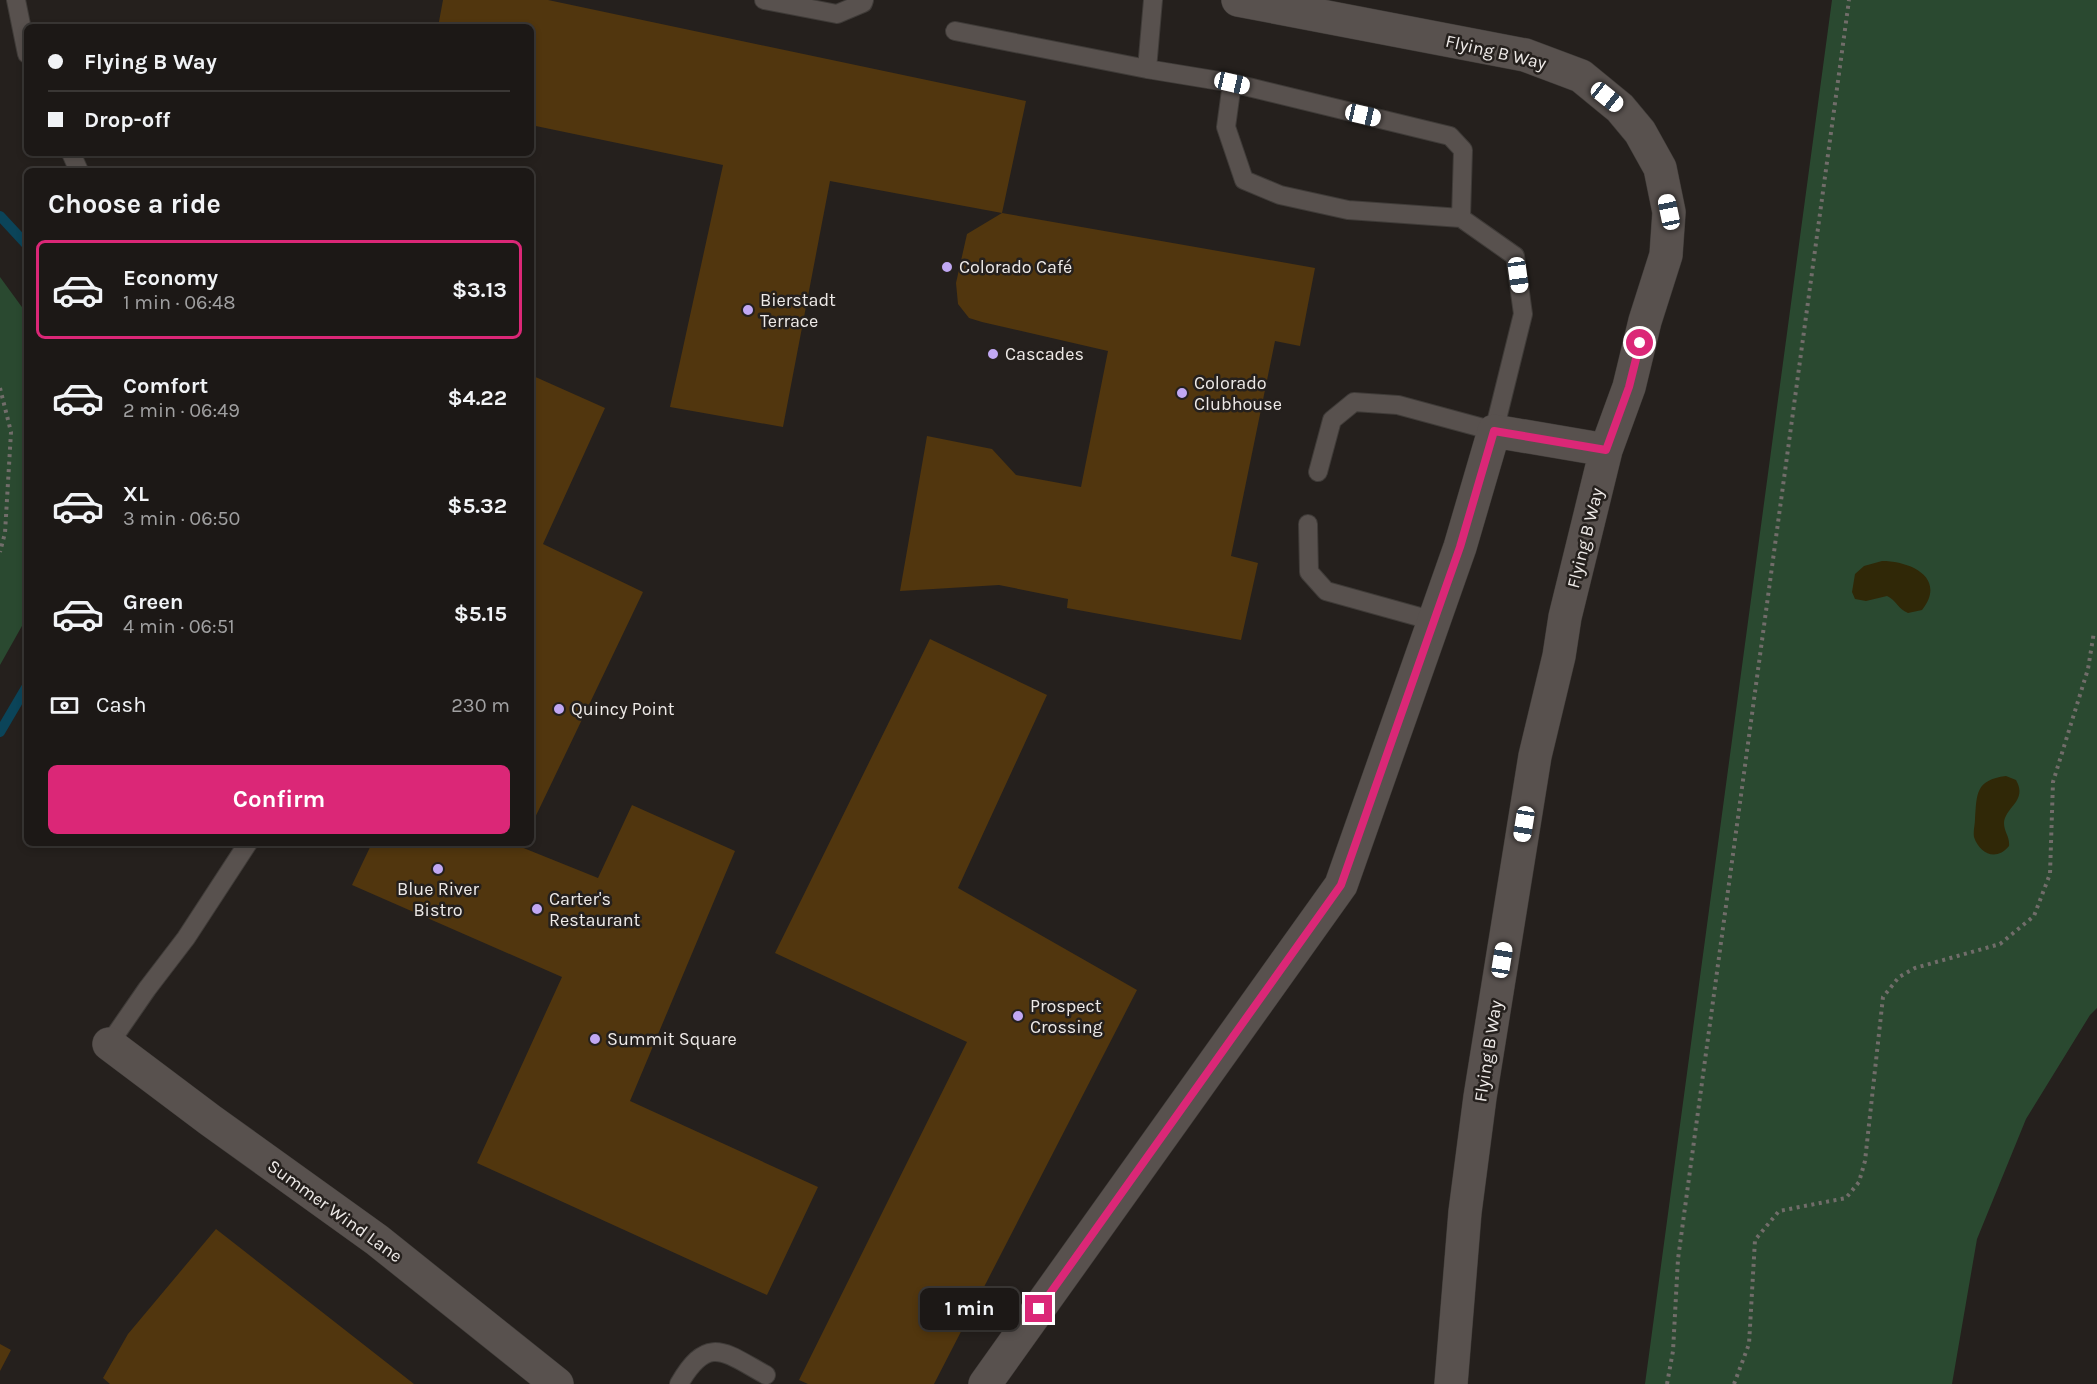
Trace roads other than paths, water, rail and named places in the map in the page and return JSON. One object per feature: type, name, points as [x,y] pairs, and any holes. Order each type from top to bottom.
[{"type":"street","name":"Flying B Way","points":[[1239,0],[1525,55],[1581,76],[1620,108],[1633,124],[1660,168],[1669,212],[1666,255],[1645,321],[1629,387],[1606,450],[1565,617],[1535,756],[1480,1097],[1465,1212],[1451,1384]]},
{"type":"street","points":[[986,1384],[1341,885],[1460,547],[1494,431],[1606,450]]},
{"type":"street","name":"Summer Wind Lane","points":[[109,1044],[377,1240],[557,1384]]},
{"type":"lane","points":[[16,0],[24,39]]},
{"type":"lane","points":[[764,0],[837,14],[863,3],[864,0]]},
{"type":"lane","points":[[1147,69],[1153,0]]},
{"type":"lane","points":[[955,31],[1147,69],[1232,83],[1450,136],[1463,150],[1461,218]]},
{"type":"lane","points":[[1232,83],[1226,126],[1244,180],[1280,195],[1348,210],[1461,218],[1515,256],[1523,314],[1494,431],[1398,405],[1354,402],[1332,420],[1318,472]]},
{"type":"lane","points":[[1308,524],[1309,572],[1326,591],[1434,621]]},
{"type":"lane","points":[[109,1044],[186,938],[246,846]]},
{"type":"lane","points":[[679,1384],[689,1367],[701,1355],[713,1351],[733,1357],[766,1375]]},
{"type":"waterway","points":[[0,216],[24,242]]},
{"type":"waterway","points":[[0,732],[24,691]]},
{"type":"place","name":"Colorado Café","points":[[947,267]]},
{"type":"place","name":"Bierstadt Terrace","points":[[748,310]]},
{"type":"place","name":"Cascades","points":[[993,354]]},
{"type":"place","name":"Colorado Clubhouse","points":[[1182,393]]},
{"type":"place","name":"Quincy Point","points":[[559,709]]},
{"type":"place","name":"Blue River Bistro","points":[[438,869]]},
{"type":"place","name":"Carter's Restaurant","points":[[537,909]]},
{"type":"place","name":"Prospect Crossing","points":[[1018,1016]]},
{"type":"place","name":"Summit Square","points":[[595,1039]]}]
